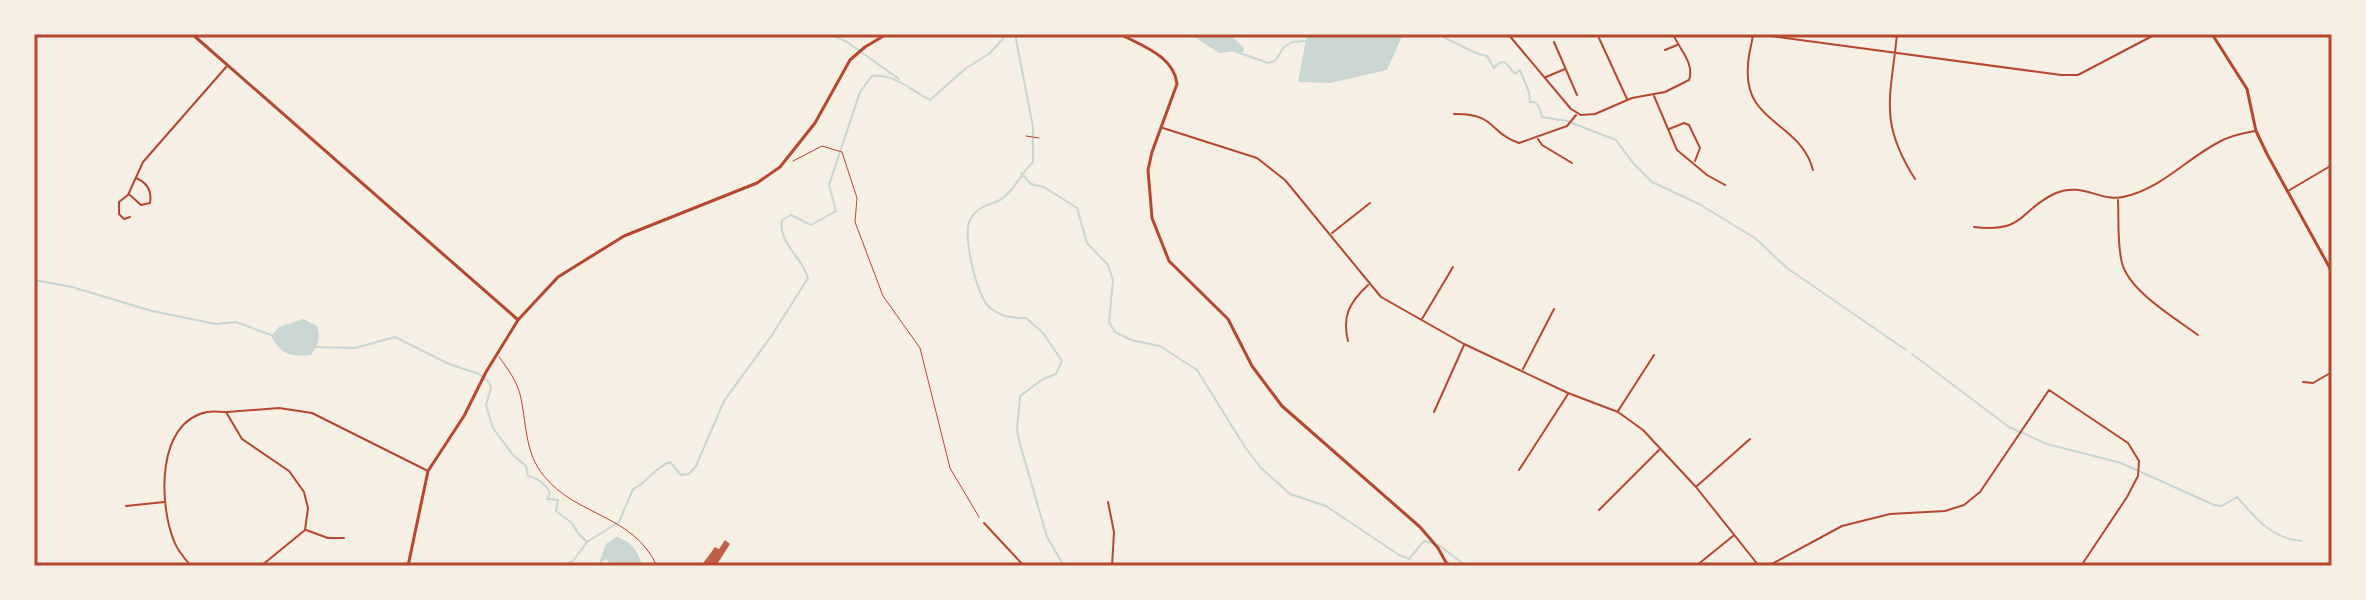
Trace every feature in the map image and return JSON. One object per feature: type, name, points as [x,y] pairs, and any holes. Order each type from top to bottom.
[{"type":"street","points":[[192,34],[518,320]]},
{"type":"street","points":[[408,566],[428,471],[464,416],[518,320],[558,277],[604,247],[774,173],[815,123],[844,67],[865,47],[887,34]]},
{"type":"street","points":[[1120,34],[1169,62],[1176,73],[1177,84],[1148,170],[1152,218],[1169,261],[1228,319],[1252,366],[1282,406],[1420,527],[1448,566]]},
{"type":"street","points":[[1508,34],[1577,114],[1584,116],[1627,100],[1665,92],[1690,78],[1689,64],[1673,34]]},
{"type":"street","points":[[1813,170],[1801,143],[1759,110],[1752,97],[1747,67],[1755,34],[2078,75],[2156,34]]},
{"type":"street","points":[[1897,34],[1888,97],[1890,117],[1898,148],[1915,179]]},
{"type":"street","points":[[2212,34],[2247,89],[2256,131],[2332,272]]},
{"type":"street","points":[[1599,38],[1627,100]]},
{"type":"street","points":[[1554,42],[1577,95]]},
{"type":"street","points":[[1665,50],[1678,45]]},
{"type":"street","points":[[130,217],[124,219],[119,214],[119,202],[129,193],[143,162],[228,65]]},
{"type":"street","points":[[1545,77],[1565,69]]},
{"type":"street","points":[[1653,95],[1679,153],[1725,185]]},
{"type":"street","points":[[1454,114],[1483,117],[1515,142],[1523,143],[1567,126],[1577,114]]},
{"type":"street","points":[[1668,130],[1684,123],[1689,125],[1700,148],[1695,162]]},
{"type":"street","points":[[1163,128],[1257,158],[1285,180],[1381,297],[1464,344],[1568,393],[1618,412],[1643,430],[1696,487],[1759,566]]},
{"type":"street","points":[[1974,227],[1991,229],[2008,226],[2060,191],[2083,189],[2118,199],[2146,191],[2220,141],[2256,131]]},
{"type":"street","points":[[1537,138],[1542,145],[1572,163]]},
{"type":"street","points":[[2287,191],[2332,165]]},
{"type":"street","points":[[129,193],[141,205],[150,203],[147,185],[135,177]]},
{"type":"street","points":[[2118,199],[2122,266],[2129,280],[2198,335]]},
{"type":"street","points":[[1331,234],[1370,203]]},
{"type":"street","points":[[1421,320],[1453,267]]},
{"type":"street","points":[[1348,341],[1347,311],[1353,299],[1369,285]]},
{"type":"street","points":[[1523,370],[1554,309]]},
{"type":"street","points":[[1434,412],[1464,344]]},
{"type":"street","points":[[1618,412],[1654,355]]},
{"type":"street","points":[[2303,382],[2313,383],[2332,372]]},
{"type":"street","points":[[1768,566],[1842,526],[1890,514],[1945,511],[1969,502],[1980,492],[2049,390],[2128,443],[2139,461],[2133,487],[2081,566]]},
{"type":"street","points":[[1519,470],[1568,393]]},
{"type":"street","points":[[191,566],[173,539],[166,501],[167,452],[175,435],[188,421],[206,412],[279,408],[312,413],[428,471]]},
{"type":"street","points":[[226,412],[242,439],[289,471],[304,492],[308,508],[305,530],[261,566]]},
{"type":"street","points":[[1696,487],[1750,439]]},
{"type":"street","points":[[1599,510],[1660,450]]},
{"type":"street","points":[[126,506],[166,501]]},
{"type":"street","points":[[1108,502],[1114,532],[1112,566]]},
{"type":"street","points":[[984,523],[1024,566]]},
{"type":"street","points":[[305,530],[328,538],[344,538]]},
{"type":"street","points":[[1696,566],[1734,536]]},
{"type":"street","points":[[2329,566],[2332,561]]},
{"type":"lane","points":[[497,355],[511,372],[519,391],[529,448],[542,474],[571,499],[640,538],[657,566]]},
{"type":"path","points":[[1026,136],[1039,138]]},
{"type":"path","points":[[794,160],[822,146],[842,152],[857,198],[855,222],[883,296],[920,348],[950,468],[966,499],[984,523]]},
{"type":"shaded area","points":[[1229,34],[1244,48],[1242,55],[1234,51],[1219,53],[1191,35]]},
{"type":"shaded area","points":[[1307,34],[1403,34],[1387,70],[1330,83],[1298,82]]},
{"type":"shaded area","points":[[303,319],[317,326],[319,338],[315,348],[311,355],[287,353],[271,336],[279,327]]},
{"type":"shaded area","points":[[616,537],[633,547],[643,566],[613,566],[606,559],[598,566],[606,544]]},
{"type":"building","points":[[725,540],[730,544],[716,566],[701,566],[715,547],[719,549]]},
{"type":"waterway","points":[[830,34],[847,42],[899,79]]},
{"type":"waterway","points":[[548,566],[573,561],[587,542],[619,522],[633,489],[659,468],[670,462],[681,475],[689,474],[696,466],[724,401],[772,335],[808,278],[787,243],[782,220],[791,215],[811,225],[836,211],[829,185],[860,92],[872,76],[896,80],[930,100],[965,69],[990,53],[1007,34]]},
{"type":"waterway","points":[[1015,34],[1033,127],[1033,162],[1005,197],[979,210],[970,220],[969,252],[980,292],[990,308],[1003,315],[1026,318],[1043,333],[1062,361],[1056,374],[1043,379],[1020,396],[1017,430],[1047,537],[1064,566]]},
{"type":"waterway","points":[[1437,34],[1487,56],[1494,68],[1505,62],[1515,74],[1520,70],[1530,102],[1535,102],[1542,117],[1567,121],[1616,140],[1652,182],[1699,204],[1755,238],[1787,268],[1906,350]]},
{"type":"waterway","points":[[1234,51],[1268,63],[1275,61],[1284,47],[1292,42],[1305,41]]},
{"type":"waterway","points":[[1021,173],[1031,184],[1044,187],[1077,208],[1087,243],[1108,265],[1113,280],[1109,322],[1115,332],[1131,340],[1160,346],[1197,370],[1245,447],[1260,467],[1290,494],[1326,506],[1399,555],[1409,559],[1424,541],[1439,545],[1466,566]]},
{"type":"waterway","points":[[34,280],[72,287],[152,311],[216,324],[236,322],[271,335]]},
{"type":"waterway","points":[[316,347],[355,348],[395,337],[449,364],[479,374],[491,388],[486,405],[493,428],[513,455],[526,466],[528,476],[546,487],[550,493],[547,499],[558,500],[556,511],[572,523],[586,541]]},
{"type":"waterway","points":[[1912,354],[2009,427],[2047,444],[2121,463],[2214,505],[2222,506],[2237,497],[2273,532],[2302,541]]}]
